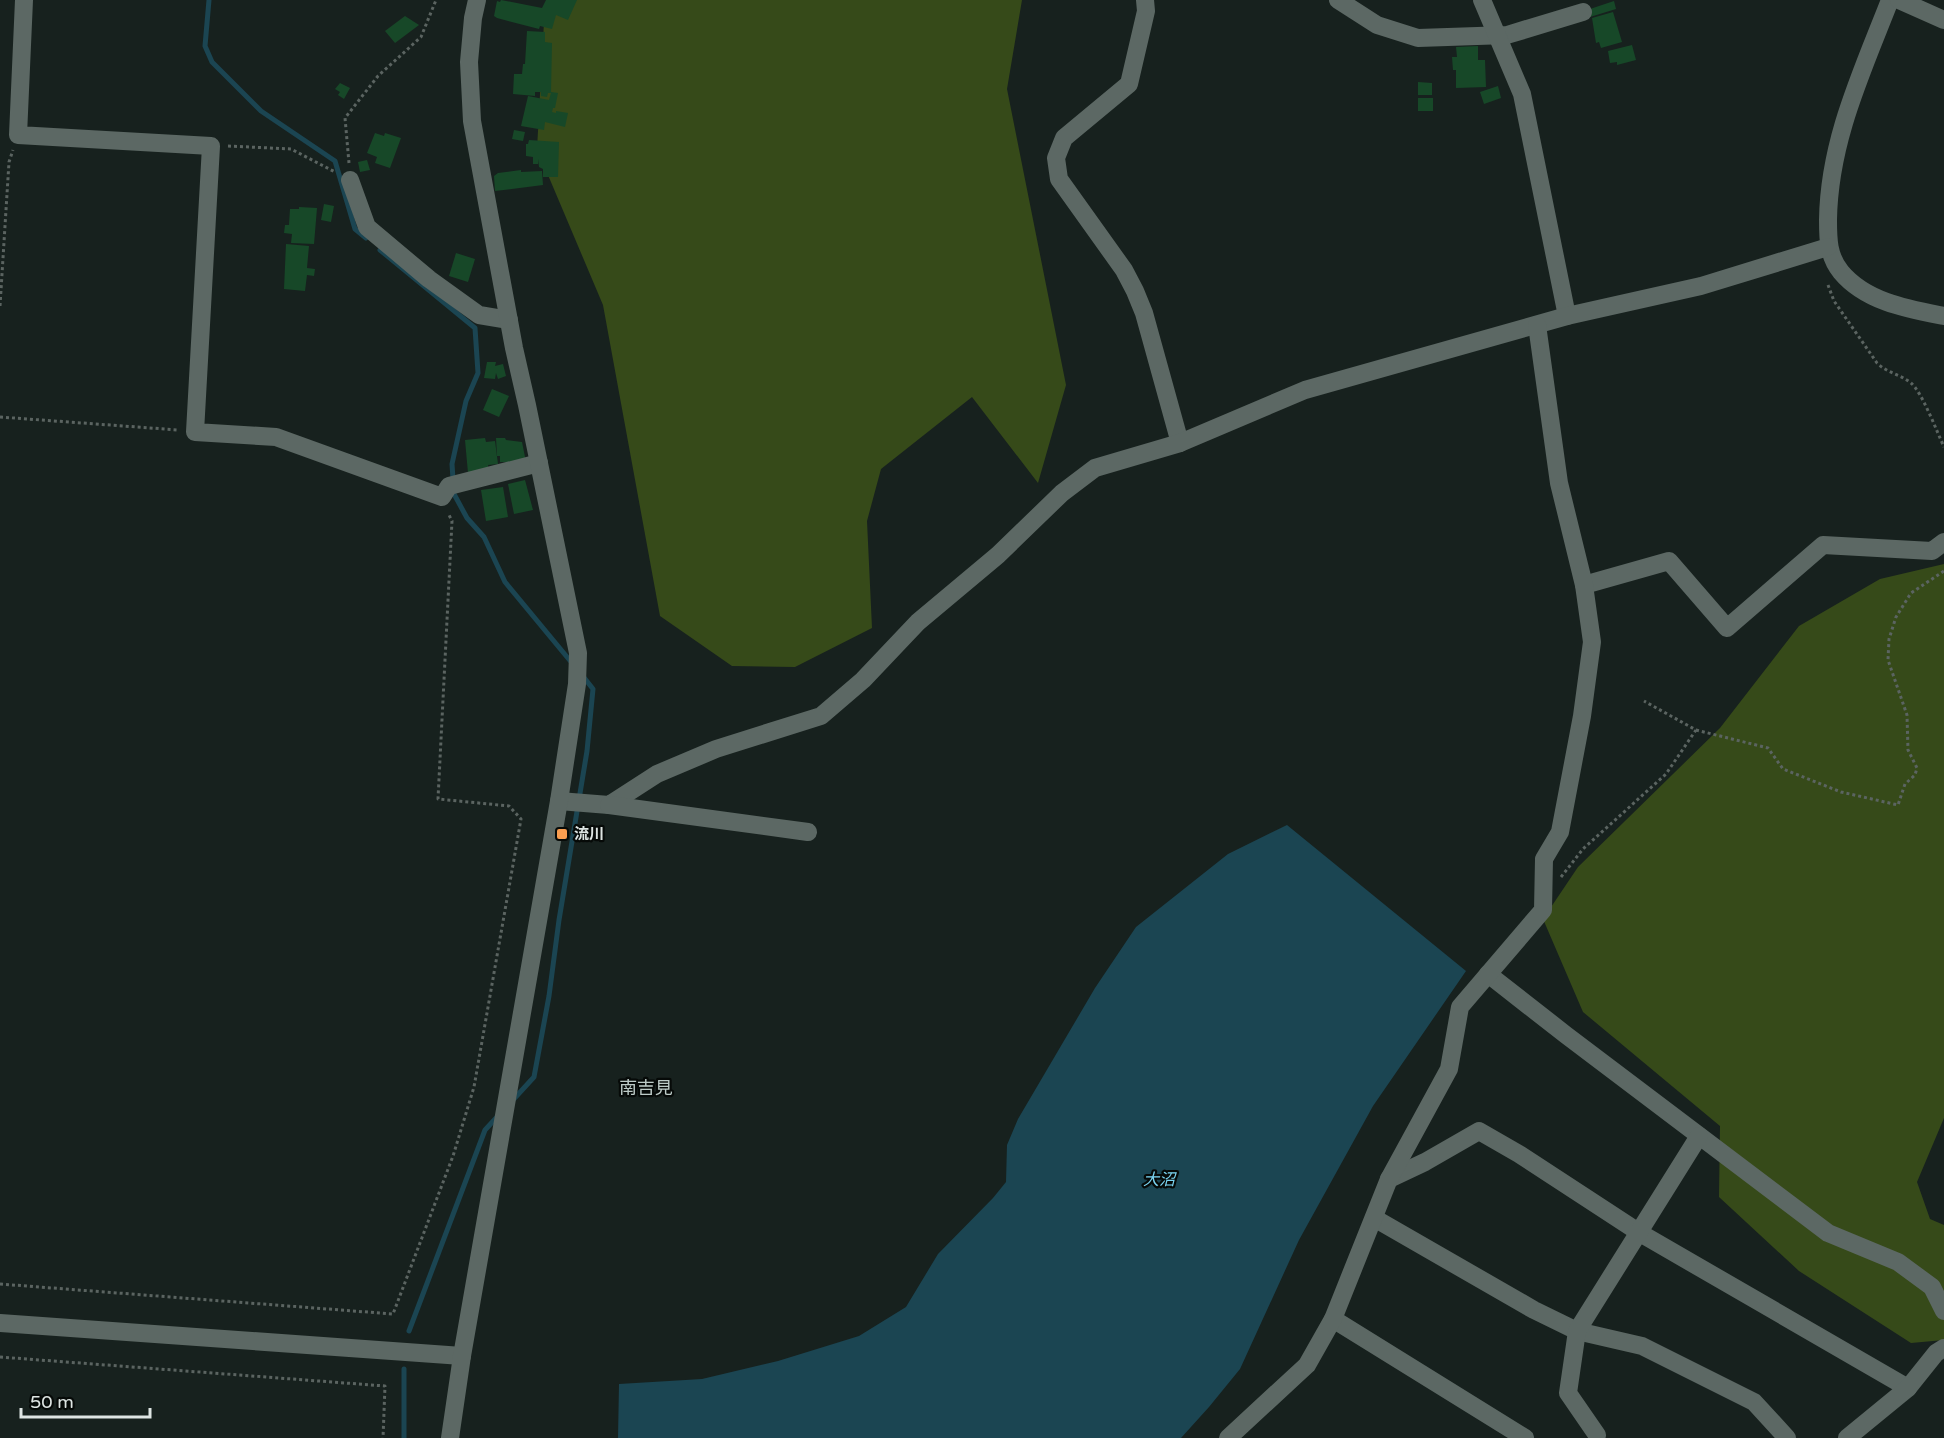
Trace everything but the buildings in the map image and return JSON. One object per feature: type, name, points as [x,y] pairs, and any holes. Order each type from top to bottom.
[{"type":"street","points":[[24,0],[18,135],[211,146],[195,432],[276,437],[442,497],[449,486],[539,463]]},
{"type":"street","points":[[450,1438],[462,1356],[559,801],[577,684],[578,653],[514,348],[472,121],[470,62],[473,18],[477,0]]},
{"type":"street","points":[[1145,0],[1146,11],[1129,84],[1064,138],[1056,158],[1059,179],[1124,270],[1135,291],[1144,314],[1180,443]]},
{"type":"street","points":[[1338,0],[1377,25],[1418,38],[1508,35],[1583,12]]},
{"type":"street","points":[[1482,0],[1522,94],[1567,316]]},
{"type":"street","points":[[1890,0],[1845,115],[1835,153],[1828,195],[1828,247],[1840,271],[1862,291],[1906,308],[1944,316]]},
{"type":"street","points":[[1899,0],[1944,20]]},
{"type":"street","points":[[350,180],[367,227],[429,279],[479,315],[509,320]]},
{"type":"street","points":[[609,804],[657,774],[716,749],[821,716],[863,680],[918,622],[998,555],[1062,493],[1095,468],[1180,443],[1305,390],[1567,316],[1701,286],[1828,247]]},
{"type":"street","points":[[1228,1438],[1307,1365],[1333,1319],[1389,1179],[1449,1069],[1460,1007],[1543,910],[1544,859],[1560,832],[1582,716],[1592,642],[1584,585],[1559,483],[1537,325]]},
{"type":"street","points":[[1584,585],[1669,561],[1727,628],[1824,545],[1932,551],[1944,542]]},
{"type":"street","points":[[559,801],[609,804],[808,832]]},
{"type":"street","points":[[1488,974],[1828,1233],[1898,1262],[1932,1287],[1944,1311]]},
{"type":"street","points":[[1389,1179],[1425,1162],[1479,1131],[1519,1154],[1640,1233],[1908,1388]]},
{"type":"street","points":[[1595,1437],[1568,1392],[1576,1332],[1699,1136]]},
{"type":"street","points":[[1374,1218],[1576,1332],[1642,1346],[1754,1402],[1787,1438]]},
{"type":"street","points":[[1333,1319],[1525,1438]]},
{"type":"street","points":[[0,1323],[462,1356]]},
{"type":"street","points":[[1847,1438],[1908,1388],[1936,1353],[1944,1348]]},
{"type":"path","points":[[350,180],[345,118],[378,76],[421,37],[436,0]]},
{"type":"path","points":[[0,306],[9,162],[18,135]]},
{"type":"path","points":[[211,146],[291,149],[350,180]]},
{"type":"path","points":[[1828,284],[1834,301],[1877,363],[1885,370],[1911,383],[1920,396],[1944,447]]},
{"type":"path","points":[[0,417],[195,432]]},
{"type":"path","points":[[0,1284],[393,1314],[453,1156],[474,1087],[521,819],[509,806],[438,799],[452,521],[442,497]]},
{"type":"path","points":[[1644,701],[1696,729],[1768,748],[1783,769],[1841,792],[1898,805],[1905,784],[1915,775],[1917,768],[1908,750],[1907,715],[1888,660],[1888,639],[1896,617],[1911,593],[1944,571]]},
{"type":"path","points":[[1544,900],[1582,849],[1666,774],[1696,729]]},
{"type":"path","points":[[0,1357],[385,1386],[383,1438]]},
{"type":"green space","points":[[554,0],[1022,0],[1007,89],[1066,385],[1038,483],[972,397],[881,469],[867,521],[872,628],[795,667],[732,666],[660,616],[603,305],[537,149],[544,22]]},
{"type":"green space","points":[[1944,564],[1944,1118],[1917,1182],[1930,1219],[1944,1225],[1944,1340],[1911,1343],[1799,1271],[1719,1197],[1720,1126],[1583,1012],[1543,919],[1578,867],[1720,728],[1799,626],[1880,579]]},
{"type":"water","name":"大沼","points":[[1287,825],[1466,971],[1373,1106],[1299,1240],[1240,1369],[1181,1438],[618,1438],[619,1384],[702,1379],[778,1361],[859,1336],[906,1307],[938,1254],[1006,1182],[1007,1145],[1018,1119],[1095,988],[1136,927],[1228,854]]},
{"type":"waterway","points":[[209,0],[205,46],[212,62],[261,111],[335,161],[355,229],[366,238]]},
{"type":"waterway","points":[[380,250],[475,328],[478,373],[466,401],[452,464],[454,494],[467,518],[484,537],[505,582],[572,663]]},
{"type":"waterway","points":[[512,1101],[534,1077],[549,996],[587,751],[593,689],[582,675]]},
{"type":"waterway","points":[[409,1331],[485,1130],[497,1117]]},
{"type":"waterway","points":[[404,1369],[404,1438]]},
{"type":"place","name":"流川","points":[[562,834]]},
{"type":"district","name":"南吉見","points":[[646,1088]]}]
